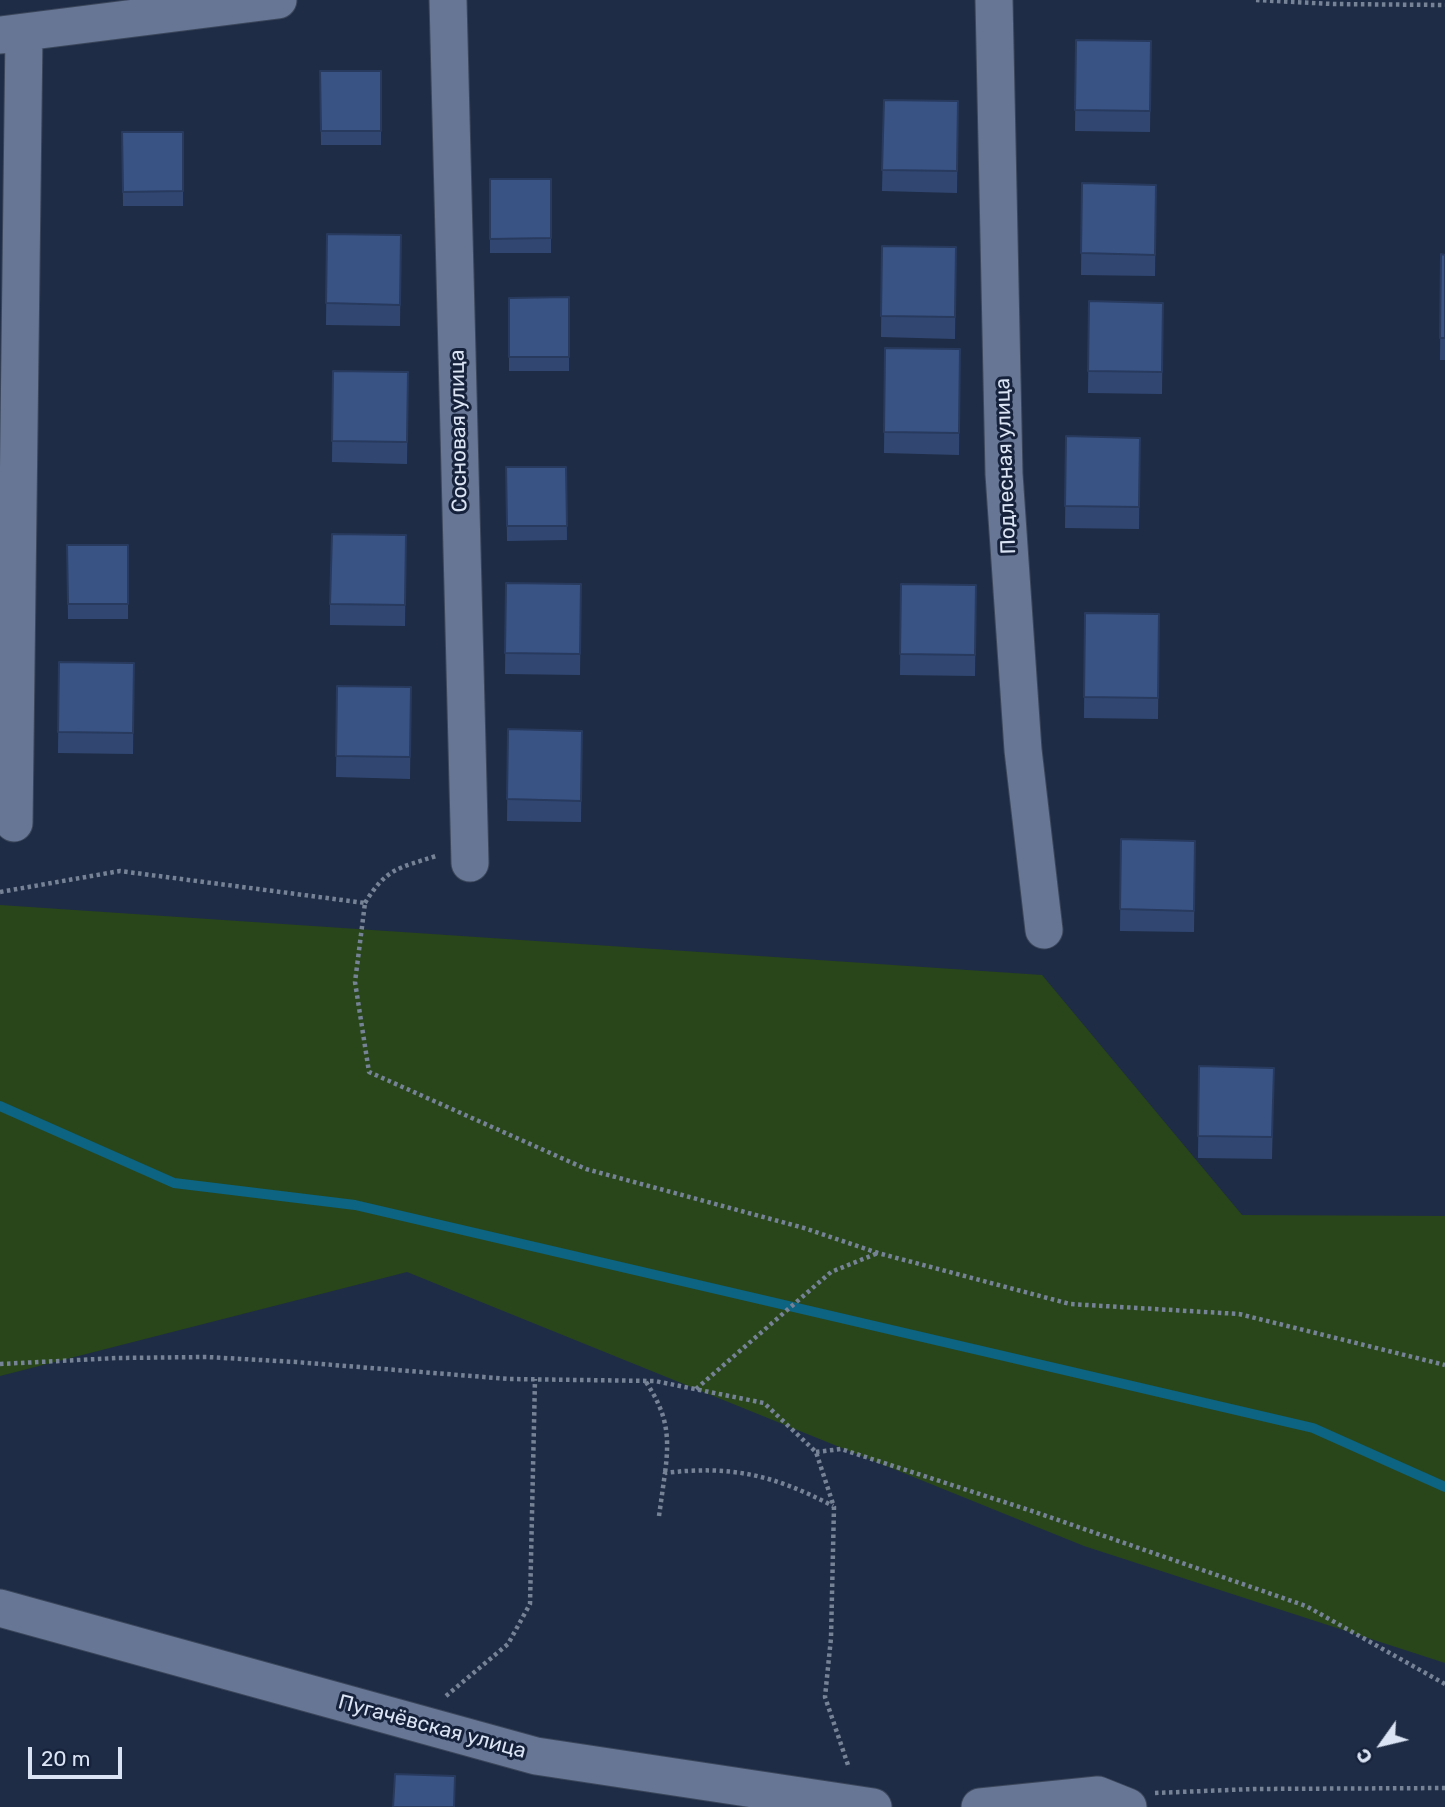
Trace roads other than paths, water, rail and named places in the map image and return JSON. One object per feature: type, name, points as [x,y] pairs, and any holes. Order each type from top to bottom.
[{"type":"street","points":[[14,823],[12,34],[278,0]]},
{"type":"street","name":"Сосновая улица","points":[[448,0],[470,854]]},
{"type":"street","name":"Подлесная улица","points":[[994,0],[1004,474],[1023,750],[1044,930]]},
{"type":"street","name":"Пугачёвская улица","points":[[0,1608],[536,1756],[868,1806]]},
{"type":"street","points":[[980,1807],[1098,1795],[1139,1800]]},
{"type":"waterway","points":[[0,1106],[174,1183],[355,1205],[1313,1428],[1445,1487]]}]
